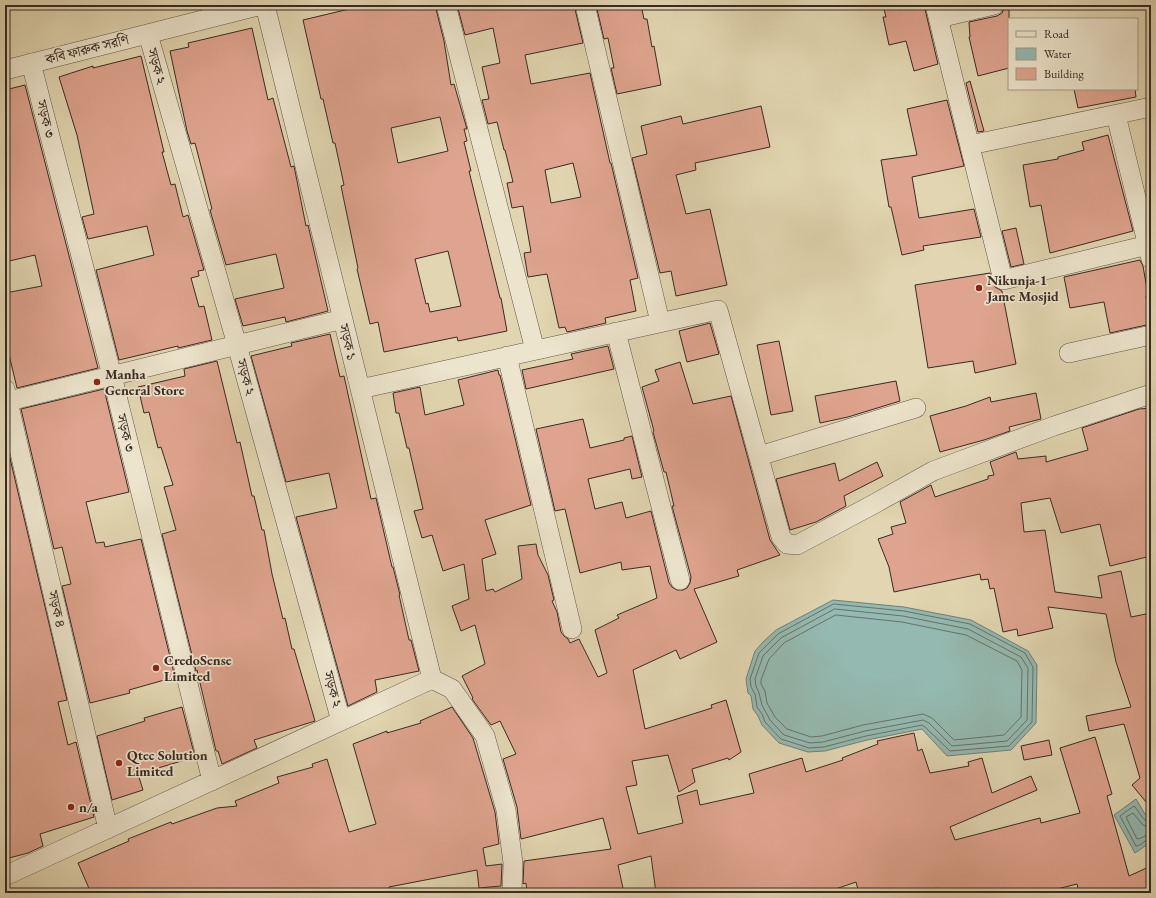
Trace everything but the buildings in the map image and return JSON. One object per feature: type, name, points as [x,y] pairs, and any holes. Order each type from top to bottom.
[{"type":"street","name":"কবি ফারুক সরণি","points":[[5,70],[264,5]]},
{"type":"street","name":"সড়ক ১","points":[[264,5],[432,679]]},
{"type":"street","points":[[446,5],[535,350]]},
{"type":"street","points":[[585,5],[660,322]]},
{"type":"street","points":[[994,5],[937,11],[1002,280],[1149,252],[1116,115]]},
{"type":"street","name":"সড়ক ২","points":[[148,34],[237,345],[341,721]]},
{"type":"street","name":"সড়ক ৩","points":[[31,63],[112,376],[212,781]]},
{"type":"street","points":[[970,145],[1151,107]]},
{"type":"street","points":[[360,389],[718,310],[781,537],[787,544],[797,545],[874,504],[933,470],[1054,426],[1151,394]]},
{"type":"street","points":[[6,398],[112,376],[343,319]]},
{"type":"street","points":[[616,332],[680,580]]},
{"type":"street","points":[[1069,353],[1151,335]]},
{"type":"street","points":[[507,356],[572,628]]},
{"type":"street","name":"সড়ক ৪","points":[[6,398],[108,829]]},
{"type":"street","points":[[759,456],[916,408]]},
{"type":"street","points":[[5,876],[432,679],[452,689],[485,736],[506,810],[513,863],[512,893]]},
{"type":"water","points":[[833,600],[904,607],[971,620],[1028,651],[1037,665],[1036,723],[1011,750],[947,756],[922,729],[867,740],[825,751],[808,752],[779,743],[762,725],[753,709],[751,696],[748,693],[746,679],[755,651],[776,630]]},
{"type":"water","points":[[1136,799],[1145,814],[1151,820],[1151,842],[1135,853],[1114,815]]},
{"type":"place","name":"Nikunja-1 Jame Mosjid","points":[[979,288]]},
{"type":"place","name":"Manha General Store","points":[[97,382]]},
{"type":"place","name":"CredoSense Limited","points":[[156,668]]},
{"type":"place","name":"Qtec Solution Limited","points":[[119,763]]},
{"type":"place","name":"n/a","points":[[71,807]]}]
